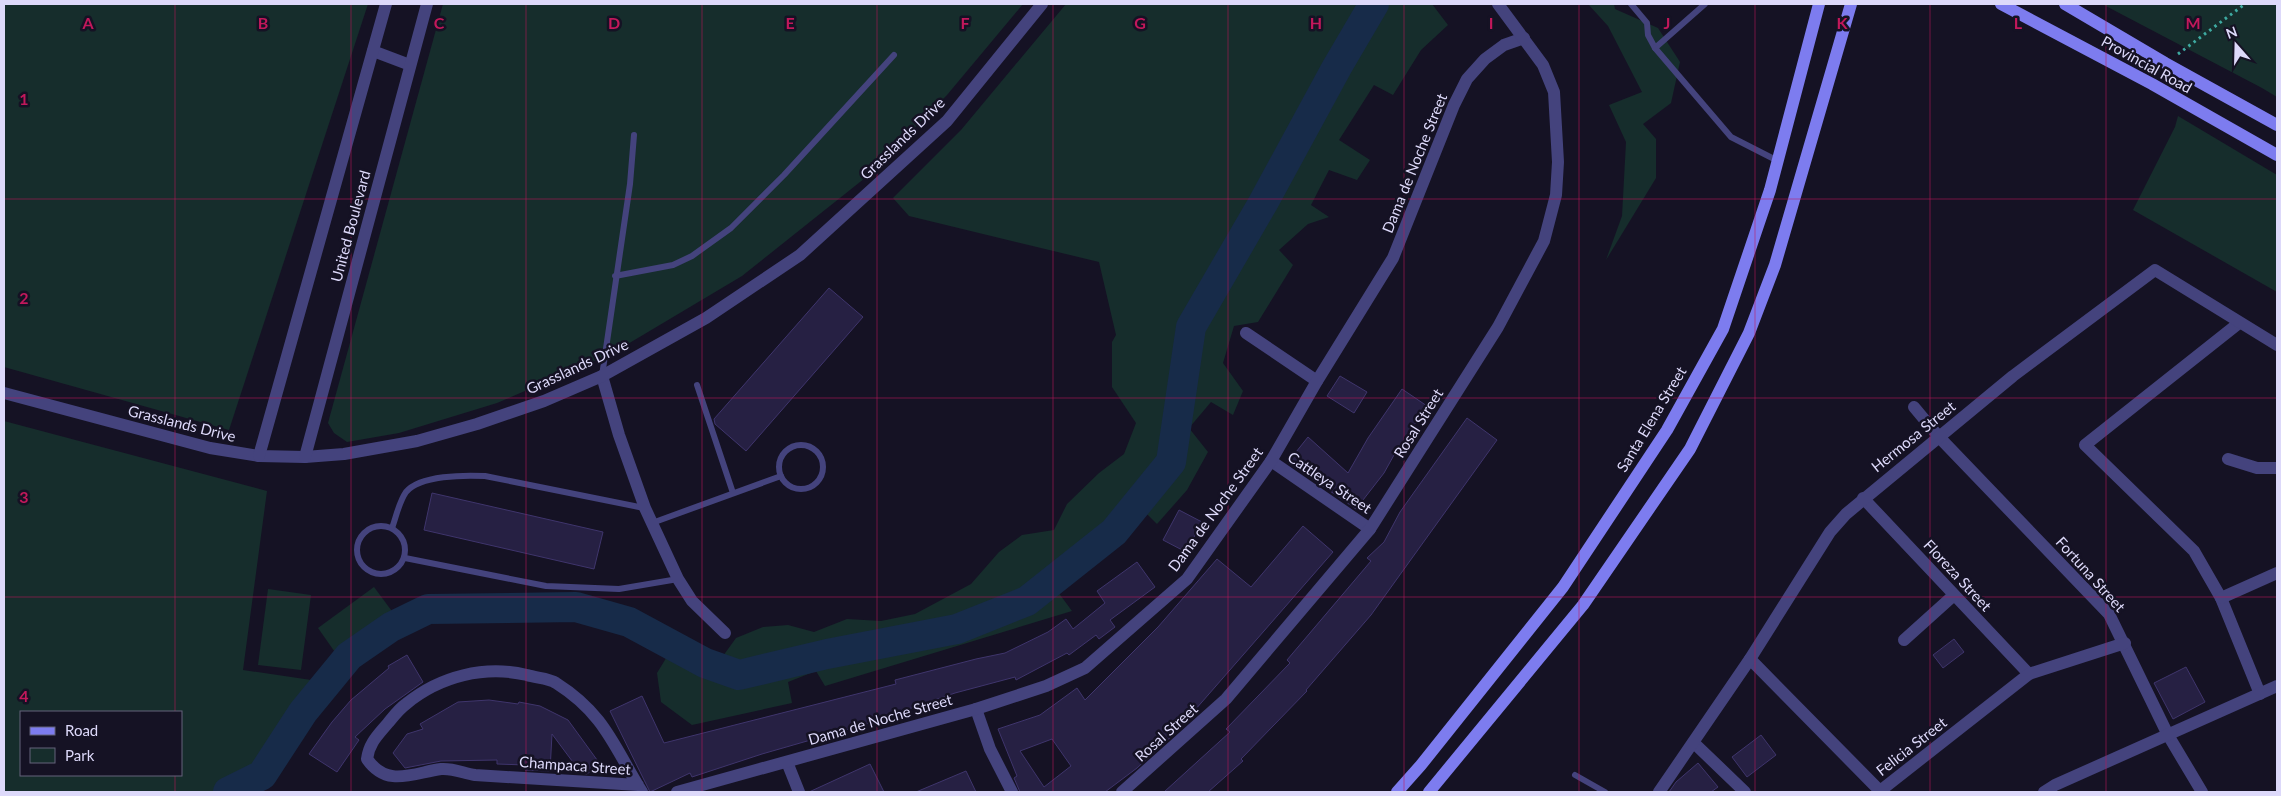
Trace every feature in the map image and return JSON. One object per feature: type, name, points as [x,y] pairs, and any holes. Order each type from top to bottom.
[{"type":"street","name":"United Boulevard","points":[[259,456],[386,4]]},
{"type":"street","name":"United Boulevard","points":[[305,457],[427,4]]},
{"type":"street","name":"Grasslands Drive","points":[[4,393],[210,448],[259,456],[305,457],[344,454],[417,441],[477,424],[544,401],[602,376],[706,318],[800,255],[947,121],[1042,4]]},
{"type":"street","name":"Rosal Street","points":[[1122,792],[1226,699],[1370,529],[1498,328],[1544,241],[1556,196],[1558,162],[1554,92],[1543,65],[1498,4]]},
{"type":"street","name":"Santa Elena Street","points":[[1397,792],[1421,765],[1563,587],[1666,430],[1723,328],[1778,161],[1819,4]]},
{"type":"street","points":[[1429,792],[1584,604],[1690,449],[1749,333],[1776,264],[1851,4]]},
{"type":"street","name":"Provincial Road","points":[[2001,4],[2152,84],[2277,155]]},
{"type":"street","name":"Provincial Road","points":[[2066,4],[2165,63],[2277,125]]},
{"type":"street","name":"Dama de Noche Street","points":[[677,792],[976,709],[1046,686],[1085,668],[1187,579],[1271,461],[1317,381],[1394,258],[1454,105],[1467,79],[1485,59],[1504,45],[1524,38]]},
{"type":"street","points":[[373,51],[410,64]]},
{"type":"street","name":"Hermosa Street","points":[[1659,792],[1750,659],[1830,532],[1846,514],[1863,498],[2013,376],[2155,270],[2277,346]]},
{"type":"street","points":[[2240,323],[2085,445],[2194,551],[2222,598],[2260,694]]},
{"type":"street","points":[[1246,333],[1317,381]]},
{"type":"street","points":[[602,376],[619,435],[645,508],[678,579],[692,601],[725,633]]},
{"type":"street","name":"Fortuna Street","points":[[1914,407],[1939,437],[2109,614],[2168,735],[2202,792]]},
{"type":"street","points":[[2228,459],[2257,468],[2277,468]]},
{"type":"street","name":"Cattleya Street","points":[[1271,461],[1370,529]]},
{"type":"street","name":"Floreza Street","points":[[1863,498],[2028,674]]},
{"type":"street","points":[[2222,598],[2277,573]]},
{"type":"street","points":[[1904,640],[1954,595]]},
{"type":"street","name":"Felicia Street","points":[[1750,659],[1880,791],[2028,674],[2124,643]]},
{"type":"street","name":"Champaca Street","points":[[478,672],[515,672],[554,682],[587,706],[614,740],[640,789],[475,775],[454,769],[441,769],[398,778],[373,768],[367,758],[368,748],[376,736],[405,704],[441,682],[478,672]]},
{"type":"street","points":[[2044,792],[2055,785],[2277,686]]},
{"type":"street","points":[[976,709],[990,749],[1012,792]]},
{"type":"street","points":[[1694,743],[1745,792]]},
{"type":"street","points":[[787,762],[799,792]]},
{"type":"lane","points":[[1631,4],[1647,23],[1648,35],[1655,48],[1731,137],[1778,161]]},
{"type":"lane","points":[[1655,48],[1705,4]]},
{"type":"lane","points":[[615,276],[673,265],[692,256],[731,228],[784,175],[894,56]]},
{"type":"lane","points":[[602,376],[615,276],[630,184],[634,135]]},
{"type":"lane","points":[[697,385],[733,493]]},
{"type":"lane","points":[[798,445],[811,447],[821,457],[823,470],[816,482],[810,486],[797,488],[785,482],[781,476],[779,470],[781,456],[791,447],[798,445]]},
{"type":"lane","points":[[392,528],[407,491],[424,482],[466,475],[485,476],[645,508]]},
{"type":"lane","points":[[652,523],[781,476]]},
{"type":"lane","points":[[381,526],[392,528],[401,536],[406,546],[404,558],[398,568],[388,573],[376,574],[365,569],[359,559],[357,547],[361,536],[370,528],[381,526]]},
{"type":"lane","points":[[404,558],[546,586],[619,589],[678,579]]},
{"type":"lane","points":[[1574,775],[1605,792]]},
{"type":"path","points":[[2165,63],[2245,4]]},
{"type":"green space","points":[[4,4],[368,4],[229,430],[4,367]]},
{"type":"green space","points":[[443,4],[1023,4],[947,95],[865,178],[742,276],[611,354],[497,403],[399,433],[347,442],[334,433],[328,423]]},
{"type":"green space","points":[[1066,4],[1432,4],[1448,25],[1421,50],[1393,95],[1374,85],[1339,140],[1370,160],[1357,180],[1329,170],[1311,205],[1329,217],[1308,224],[1279,250],[1293,265],[1258,322],[1234,326],[1223,363],[1243,391],[1233,415],[1211,402],[1189,428],[1208,452],[1187,490],[1157,524],[1146,513],[1120,540],[1058,592],[1072,611],[825,686],[816,671],[788,682],[792,703],[692,725],[661,702],[657,673],[668,655],[723,656],[736,638],[763,627],[788,625],[814,632],[847,619],[881,621],[915,614],[971,584],[999,552],[1022,535],[1054,530],[1067,504],[1099,473],[1124,454],[1136,423],[1112,387],[1112,342],[1116,335],[1099,262],[909,216],[893,198],[961,130]]},
{"type":"green space","points":[[1588,4],[1614,4],[1615,9],[1658,28],[1680,62],[1671,103],[1643,124],[1656,139],[1656,178],[1606,260],[1622,216],[1626,142],[1609,105],[1642,92],[1608,26]]},
{"type":"green space","points":[[2102,4],[2277,4],[2277,97],[2262,88]]},
{"type":"green space","points":[[2178,116],[2277,175],[2277,292],[2133,210],[2175,127]]},
{"type":"green space","points":[[4,421],[267,491],[243,670],[318,681],[252,769],[224,792],[4,792]]},
{"type":"green space","points":[[374,587],[394,614],[337,655],[318,628]]},
{"type":"green space","points":[[268,589],[311,595],[301,670],[258,665]]},
{"type":"building","points":[[829,288],[863,317],[746,451],[715,424],[714,419]]},
{"type":"building","points":[[1340,376],[1367,392],[1354,413],[1327,396]]},
{"type":"building","points":[[1402,389],[1427,406],[1384,473],[1356,509],[1288,462],[1308,437],[1348,473],[1368,438]]},
{"type":"building","points":[[1467,418],[1497,440],[1371,615],[1307,691],[1241,759],[1243,761],[1208,792],[1164,792],[1230,732],[1226,729],[1290,663],[1287,660],[1371,561],[1367,558],[1384,542],[1400,512]]},
{"type":"building","points":[[432,493],[603,532],[594,569],[424,530]]},
{"type":"building","points":[[1179,510],[1202,522],[1186,552],[1163,540]]},
{"type":"building","points":[[1303,526],[1333,552],[1174,734],[1137,768],[1105,792],[1020,792],[1014,778],[1017,776],[998,729],[1040,715],[1077,688],[1085,700],[1158,627],[1217,559],[1251,587]],"holes":[[[1052,739],[1071,766],[1044,787],[1020,751]]]},
{"type":"building","points":[[1137,562],[1155,587],[1110,620],[1115,627],[1099,639],[1096,635],[1069,655],[1067,653],[1016,680],[1015,677],[955,693],[894,714],[894,716],[762,754],[692,777],[690,773],[650,792],[610,711],[642,696],[664,743],[896,684],[895,680],[1005,653],[1048,632],[1066,619],[1073,629],[1105,603],[1097,591]]},
{"type":"building","points":[[1954,639],[1964,652],[1943,668],[1933,655]]},
{"type":"building","points":[[407,655],[423,682],[385,709],[355,737],[359,740],[337,772],[309,754],[351,700],[389,668],[388,666]]},
{"type":"building","points":[[2186,667],[2205,702],[2173,719],[2154,683]]},
{"type":"building","points":[[489,700],[518,704],[519,702],[540,706],[568,720],[600,764],[587,774],[581,773],[552,734],[550,771],[525,770],[525,765],[497,764],[497,760],[441,761],[405,768],[393,753],[407,734],[423,729],[420,724],[458,702]]},
{"type":"building","points":[[1761,735],[1776,755],[1747,777],[1732,757]]},
{"type":"building","points":[[1698,763],[1718,787],[1711,792],[1669,792],[1676,782]]},
{"type":"building","points":[[870,764],[884,792],[809,792]]},
{"type":"building","points":[[966,771],[976,792],[916,792]]},
{"type":"waterway","points":[[228,792],[262,775],[303,712],[349,656],[391,627],[428,609],[576,607],[629,622],[705,663],[739,675],[827,654],[957,629],[1027,601],[1114,532],[1171,462],[1191,327],[1263,203],[1337,67],[1374,4]]}]
